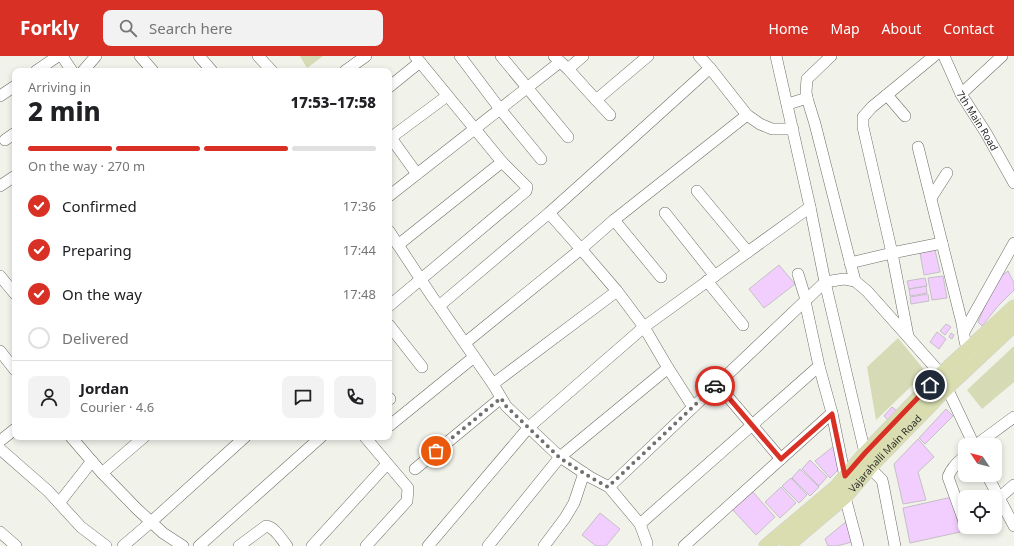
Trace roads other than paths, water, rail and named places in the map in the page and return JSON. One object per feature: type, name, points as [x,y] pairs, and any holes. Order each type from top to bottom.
[{"type":"main road","name":"Vajarahalli Main Road","points":[[787,546],[845,497],[870,468],[947,388],[971,355],[1014,307]]},
{"type":"main road","name":"Vajarahalli Main Road","points":[[766,546],[836,487],[865,453],[941,374],[1014,325]]},
{"type":"street","points":[[40,68],[58,56]]},
{"type":"street","points":[[62,56],[70,68]]},
{"type":"street","points":[[86,68],[96,56]]},
{"type":"street","points":[[140,56],[150,68]]},
{"type":"street","points":[[199,56],[209,68]]},
{"type":"street","points":[[258,56],[268,68]]},
{"type":"street","points":[[349,68],[366,56]]},
{"type":"street","points":[[460,56],[541,159]]},
{"type":"street","points":[[501,56],[568,137]]},
{"type":"street","points":[[392,194],[474,130],[526,87],[560,62],[583,56]]},
{"type":"street","points":[[596,100],[647,56]]},
{"type":"street","points":[[699,56],[747,115],[760,124],[772,129],[793,129]]},
{"type":"street","points":[[776,56],[788,104],[825,282],[865,453],[870,468],[882,480],[895,546]]},
{"type":"street","points":[[831,56],[807,78],[806,92],[855,281]]},
{"type":"street","points":[[908,337],[892,253],[863,127],[863,118],[872,107],[934,56]]},
{"type":"street","name":"7th Main Road","points":[[944,56],[961,94],[986,133],[1014,183]]},
{"type":"street","points":[[961,94],[1002,56]]},
{"type":"street","points":[[392,84],[417,59],[474,130],[502,162],[527,187],[526,191],[392,303]]},
{"type":"street","points":[[560,62],[610,115]]},
{"type":"street","points":[[439,306],[548,213],[710,68]]},
{"type":"street","points":[[0,96],[12,88]]},
{"type":"street","points":[[887,94],[905,116]]},
{"type":"street","points":[[392,137],[447,96]]},
{"type":"street","points":[[788,104],[808,98]]},
{"type":"street","points":[[464,344],[581,249],[614,220],[747,115]]},
{"type":"street","points":[[5,140],[12,135]]},
{"type":"street","points":[[392,141],[417,174]]},
{"type":"street","points":[[918,147],[964,332],[965,343],[971,355]]},
{"type":"street","points":[[398,245],[502,162]]},
{"type":"street","points":[[931,198],[947,173]]},
{"type":"street","points":[[0,186],[12,178]]},
{"type":"street","points":[[697,191],[748,252]]},
{"type":"street","points":[[428,546],[529,427],[644,327],[810,207]]},
{"type":"street","points":[[548,213],[617,291],[644,327],[668,368],[693,406]]},
{"type":"street","points":[[665,213],[743,325]]},
{"type":"street","points":[[614,220],[661,278]]},
{"type":"street","points":[[392,236],[464,344],[493,384],[506,406],[560,458],[608,487],[640,524],[648,543],[647,546]]},
{"type":"street","points":[[850,263],[942,243]]},
{"type":"street","points":[[964,332],[1014,243]]},
{"type":"street","points":[[798,274],[819,366],[832,414],[845,476]]},
{"type":"street","points":[[0,276],[12,290]]},
{"type":"street","points":[[608,487],[825,282],[844,279],[855,281],[867,291],[941,374],[972,438]]},
{"type":"street","points":[[493,384],[617,291]]},
{"type":"street","points":[[392,329],[422,367]]},
{"type":"street","points":[[0,351],[12,366]]},
{"type":"street","points":[[392,424],[474,357]]},
{"type":"street","points":[[640,524],[819,366]]},
{"type":"street","points":[[488,546],[560,458],[668,368]]},
{"type":"street","points":[[717,384],[781,459]]},
{"type":"street","points":[[415,469],[501,398]]},
{"type":"street","points":[[684,546],[832,414]]},
{"type":"street","points":[[985,438],[1014,417]]},
{"type":"street","points":[[0,440],[12,431]]},
{"type":"street","points":[[74,440],[102,473],[137,509],[163,533],[183,546]]},
{"type":"street","points":[[102,473],[140,440]]},
{"type":"street","points":[[123,546],[242,440]]},
{"type":"street","points":[[199,546],[318,440]]},
{"type":"street","points":[[371,440],[387,464],[408,488],[407,501],[372,544]]},
{"type":"street","points":[[0,449],[48,491],[81,527],[106,546]]},
{"type":"street","points":[[59,503],[92,461]]},
{"type":"street","points":[[958,462],[949,472],[948,477],[958,505]]},
{"type":"street","points":[[312,546],[387,464]]},
{"type":"street","points":[[544,546],[565,518],[574,503],[584,473]]},
{"type":"street","points":[[1002,495],[1014,485]]},
{"type":"street","points":[[845,497],[858,546]]},
{"type":"street","points":[[1002,504],[1014,526]]},
{"type":"street","points":[[239,546],[266,526],[270,526],[287,546]]},
{"type":"street","points":[[0,532],[16,546]]}]
